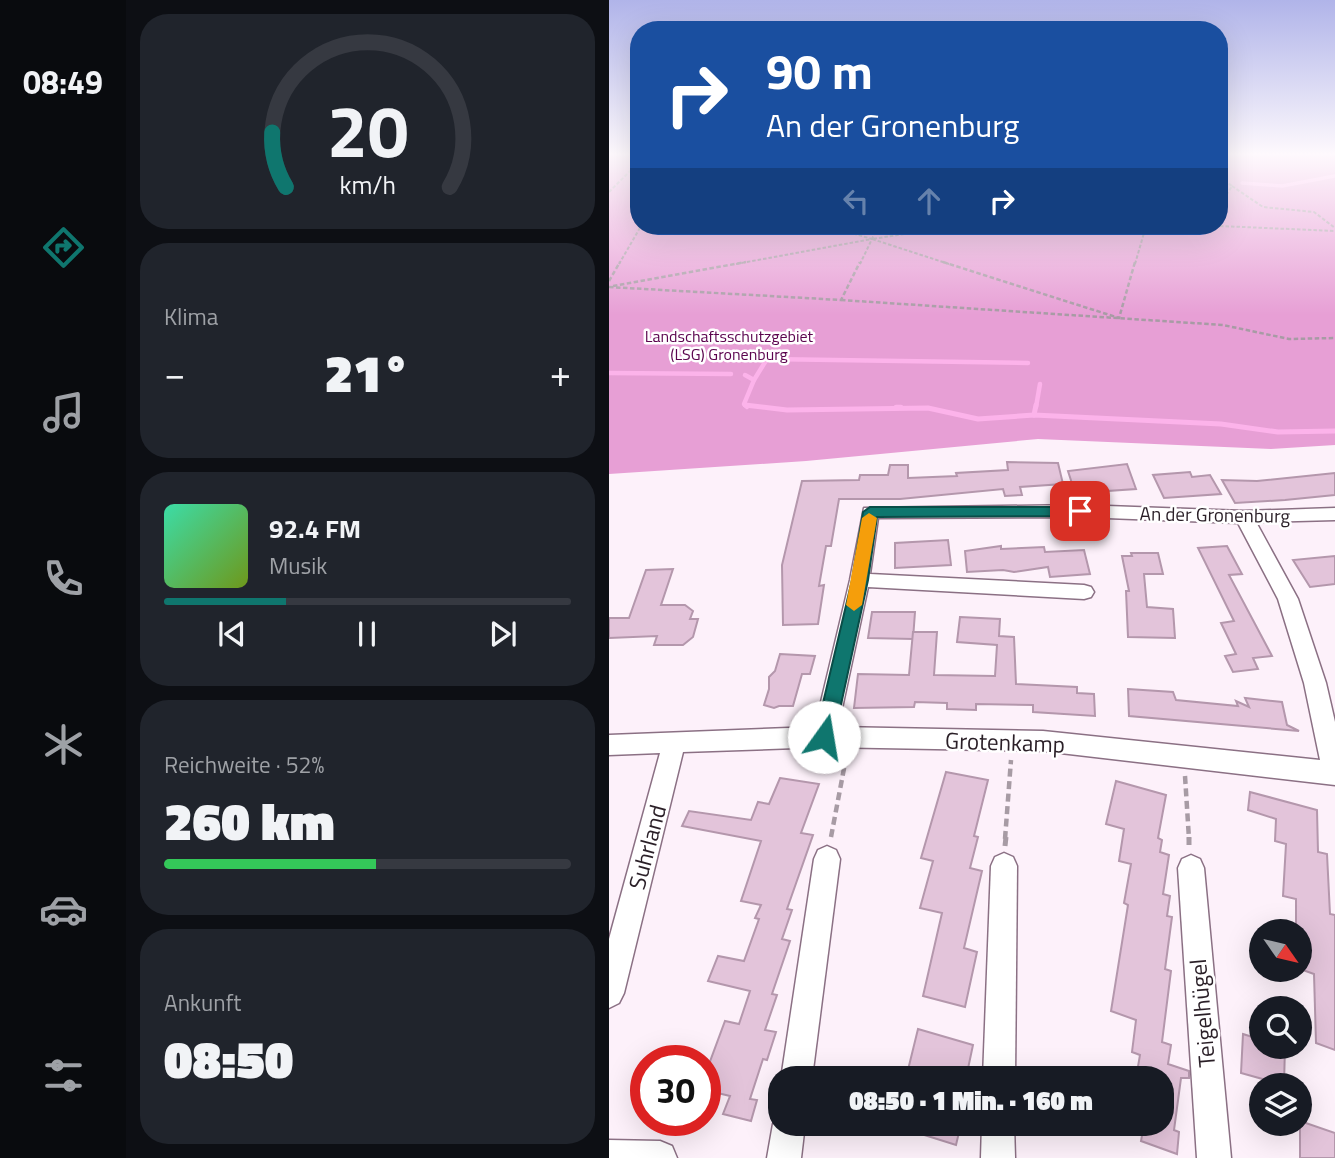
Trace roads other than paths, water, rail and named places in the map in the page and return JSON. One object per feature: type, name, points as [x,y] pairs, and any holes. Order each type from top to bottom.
[{"type":"street","name":"An der Gronenburg","points":[[824,737],[860,580],[870,512],[1080,511],[1244,517],[1335,514]]},
{"type":"street","points":[[1244,517],[1288,599],[1325,682],[1335,773]]},
{"type":"street","points":[[860,580],[1084,592]]},
{"type":"street","name":"Grotenkamp","points":[[609,745],[824,737],[1043,741],[1335,773]]},
{"type":"street","name":"Suhrland","points":[[609,992],[674,743]]},
{"type":"street","points":[[798,1066],[827,859]]},
{"type":"street","points":[[999,1066],[1004,866]]},
{"type":"street","name":"Teigelhügel","points":[[1191,868],[1214,1158]]},
{"type":"street","points":[[784,1158],[787,1136]]},
{"type":"street","points":[[998,1136],[998,1158]]},
{"type":"street","points":[[609,1157],[660,1158]]},
{"type":"waterway","points":[[754,380],[767,359],[1028,363]]},
{"type":"waterway","points":[[609,373],[731,374]]},
{"type":"waterway","points":[[745,375],[754,380]]},
{"type":"waterway","points":[[745,405],[754,380]]},
{"type":"waterway","points":[[1036,407],[1040,384]]},
{"type":"waterway","points":[[745,405],[787,410],[928,408],[978,419],[1034,415]]},
{"type":"waterway","points":[[1034,415],[1036,405]]},
{"type":"waterway","points":[[896,407],[901,407]]},
{"type":"waterway","points":[[1034,415],[1221,424],[1278,432],[1335,431]]},
{"type":"park label","name":"Landschaftsschutzgebiet (LSG) Gronenburg","points":[[729,345]]}]
